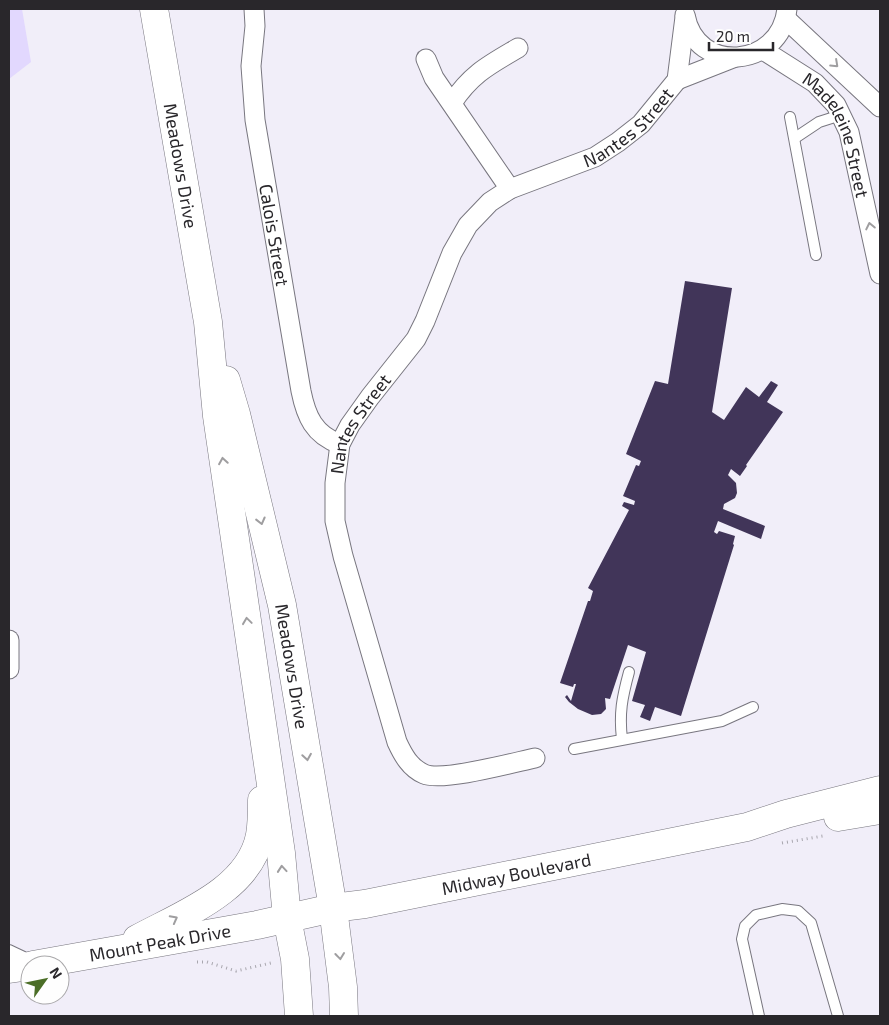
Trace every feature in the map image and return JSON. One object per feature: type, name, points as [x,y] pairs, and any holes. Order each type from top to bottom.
[{"type":"street","name":"Meadows Drive","points":[[154,9],[208,322],[217,416],[281,853],[299,1016]]},
{"type":"street","name":"Calois Street","points":[[254,9],[255,26],[251,66],[256,120],[301,391],[310,421],[329,440],[340,444]]},
{"type":"street","name":"Nantes Street","points":[[677,80],[684,13]]},
{"type":"street","points":[[684,13],[691,34],[704,47],[717,54],[732,58]]},
{"type":"street","name":"Madeleine Street","points":[[732,58],[748,56],[763,50],[778,37],[787,14],[880,107]]},
{"type":"street","points":[[452,103],[462,88],[477,73],[518,48]]},
{"type":"street","name":"Madeleine Street","points":[[763,50],[815,83],[836,104],[849,132],[880,274]]},
{"type":"street","name":"Nantes Street","points":[[535,758],[441,777],[424,774],[410,765],[403,755],[397,742],[343,556],[336,522],[335,483],[340,444],[350,424],[416,339],[452,254],[468,225],[490,202],[528,180],[554,173],[594,157],[618,142],[641,124],[677,80],[732,58]]},
{"type":"street","points":[[426,59],[430,72],[510,189]]},
{"type":"street","name":"Meadows Drive","points":[[208,322],[236,414],[282,605],[334,908],[342,973],[344,1016]]},
{"type":"street","points":[[9,640],[9,669]]},
{"type":"street","points":[[116,950],[219,894],[239,876],[252,857],[260,836],[262,802],[253,661]]},
{"type":"street","name":"Midway Boulevard","points":[[287,918],[560,866],[747,827],[786,814],[880,790]]},
{"type":"street","name":"Midway Boulevard","points":[[747,827],[780,826],[880,810]]},
{"type":"street","name":"Mount Peak Drive","points":[[70,958],[258,925],[287,918]]},
{"type":"lane","points":[[795,138],[819,122],[841,115]]},
{"type":"lane","points":[[790,117],[816,255]]},
{"type":"lane","points":[[622,739],[620,722],[621,700],[629,672]]},
{"type":"lane","points":[[574,749],[722,721],[753,708]]},
{"type":"lane","points":[[759,1016],[742,939],[745,926],[756,916],[782,909],[798,911],[811,923],[838,1016]]},
{"type":"lane","points":[[9,950],[20,957]]},
{"type":"shaded area","points":[[9,9],[22,9],[31,62],[9,79]]},
{"type":"building","points":[[685,281],[732,288],[712,412],[724,420],[746,387],[759,397],[771,381],[778,385],[767,402],[783,412],[740,476],[731,469],[728,475],[736,483],[737,493],[735,498],[724,504],[723,509],[765,526],[761,539],[718,521],[714,532],[717,534],[719,531],[735,536],[734,545],[681,716],[655,707],[650,721],[640,717],[645,705],[632,701],[646,652],[628,645],[610,699],[605,698],[606,709],[601,714],[592,715],[578,709],[565,697],[567,695],[571,701],[576,684],[573,687],[560,683],[593,591],[588,588],[629,510],[622,506],[624,502],[634,505],[635,501],[623,496],[636,465],[639,466],[641,461],[626,454],[655,381],[668,384]]}]
